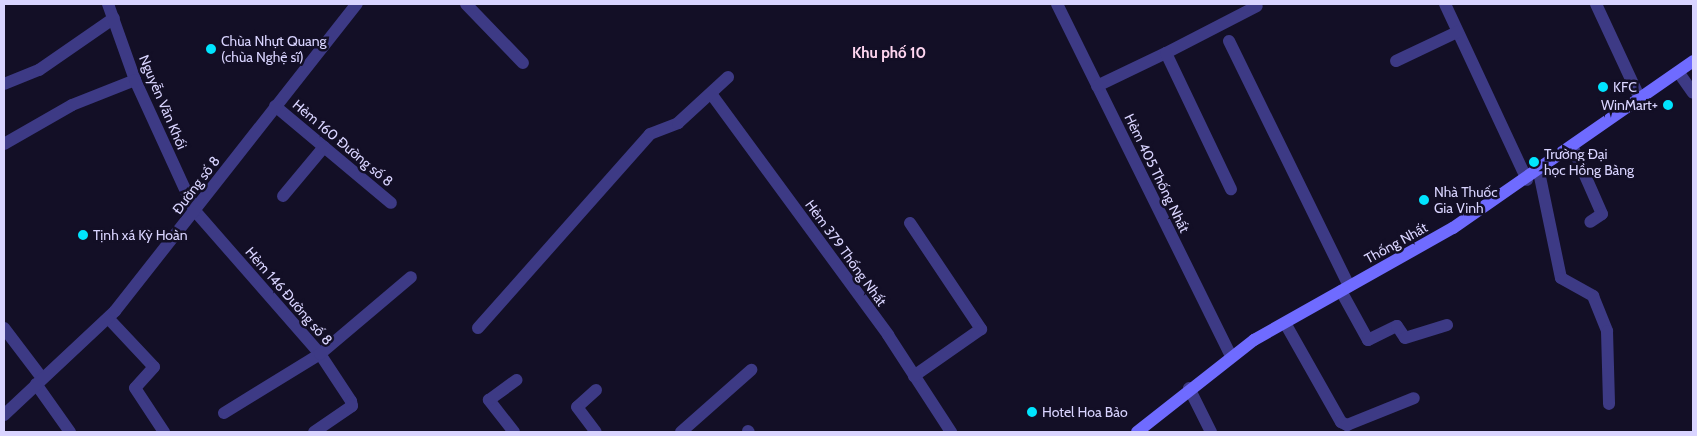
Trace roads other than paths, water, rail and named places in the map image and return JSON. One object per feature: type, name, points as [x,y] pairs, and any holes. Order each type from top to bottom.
[{"type":"main road","name":"Thống Nhất","points":[[1137,432],[1189,388],[1231,356],[1285,322],[1453,228],[1574,148],[1641,101],[1693,61]]},
{"type":"street","name":"Nguyễn Văn Khối","points":[[108,4],[135,80],[195,211]]},
{"type":"street","name":"Đường số 8","points":[[4,415],[108,318],[195,211],[275,106],[357,4]]},
{"type":"street","points":[[466,4],[523,63]]},
{"type":"street","name":"Hẻm 405 Thống Nhất","points":[[1057,4],[1231,356]]},
{"type":"street","points":[[1445,4],[1527,180]]},
{"type":"street","points":[[1596,4],[1641,101]]},
{"type":"street","points":[[1097,86],[1257,6]]},
{"type":"street","points":[[4,84],[39,70],[114,18]]},
{"type":"street","points":[[1396,61],[1457,32]]},
{"type":"street","points":[[1229,41],[1368,340],[1397,326],[1405,338],[1448,325]]},
{"type":"street","points":[[1166,52],[1231,189]]},
{"type":"street","points":[[1679,73],[1693,93]]},
{"type":"street","points":[[478,328],[650,134],[678,123],[712,95],[728,77]]},
{"type":"street","points":[[4,144],[72,105],[135,80]]},
{"type":"street","name":"Hẻm 379 Thống Nhất","points":[[712,95],[914,376],[951,432]]},
{"type":"street","name":"Hẻm 160 Đường số 8","points":[[275,106],[392,203]]},
{"type":"street","points":[[283,196],[324,147]]},
{"type":"street","points":[[1574,148],[1602,214],[1590,222]]},
{"type":"street","points":[[1539,172],[1562,278],[1593,296],[1607,331],[1609,404]]},
{"type":"street","name":"Hẻm 146 Đường số 8","points":[[195,211],[320,354],[352,406],[314,432]]},
{"type":"street","points":[[910,223],[981,329],[914,376]]},
{"type":"street","points":[[224,413],[320,354],[411,277]]},
{"type":"street","points":[[108,318],[154,366],[134,388],[164,432]]},
{"type":"street","points":[[1285,322],[1341,422],[1347,425],[1414,398]]},
{"type":"street","points":[[4,328],[70,432]]},
{"type":"street","points":[[681,432],[751,370]]},
{"type":"street","points":[[514,432],[489,400],[517,380]]},
{"type":"street","points":[[1189,388],[1211,432]]},
{"type":"street","points":[[590,430],[577,407],[596,390]]},
{"type":"place","name":"Chùa Nhựt Quang (chùa Nghệ sĩ)","points":[[211,49]]},
{"type":"place","name":"KFC","points":[[1603,87]]},
{"type":"place","name":"WinMart+","points":[[1668,105]]},
{"type":"place","name":"Trường Đại học Hồng Bàng","points":[[1534,162]]},
{"type":"place","name":"Nhà Thuốc Gia Vinh","points":[[1424,200]]},
{"type":"place","name":"Tịnh xá Kỳ Hoàn","points":[[83,235]]},
{"type":"place","name":"Hotel Hoa Bảo","points":[[1032,412]]},
{"type":"district","name":"Khu phố 10","points":[[889,54]]}]
